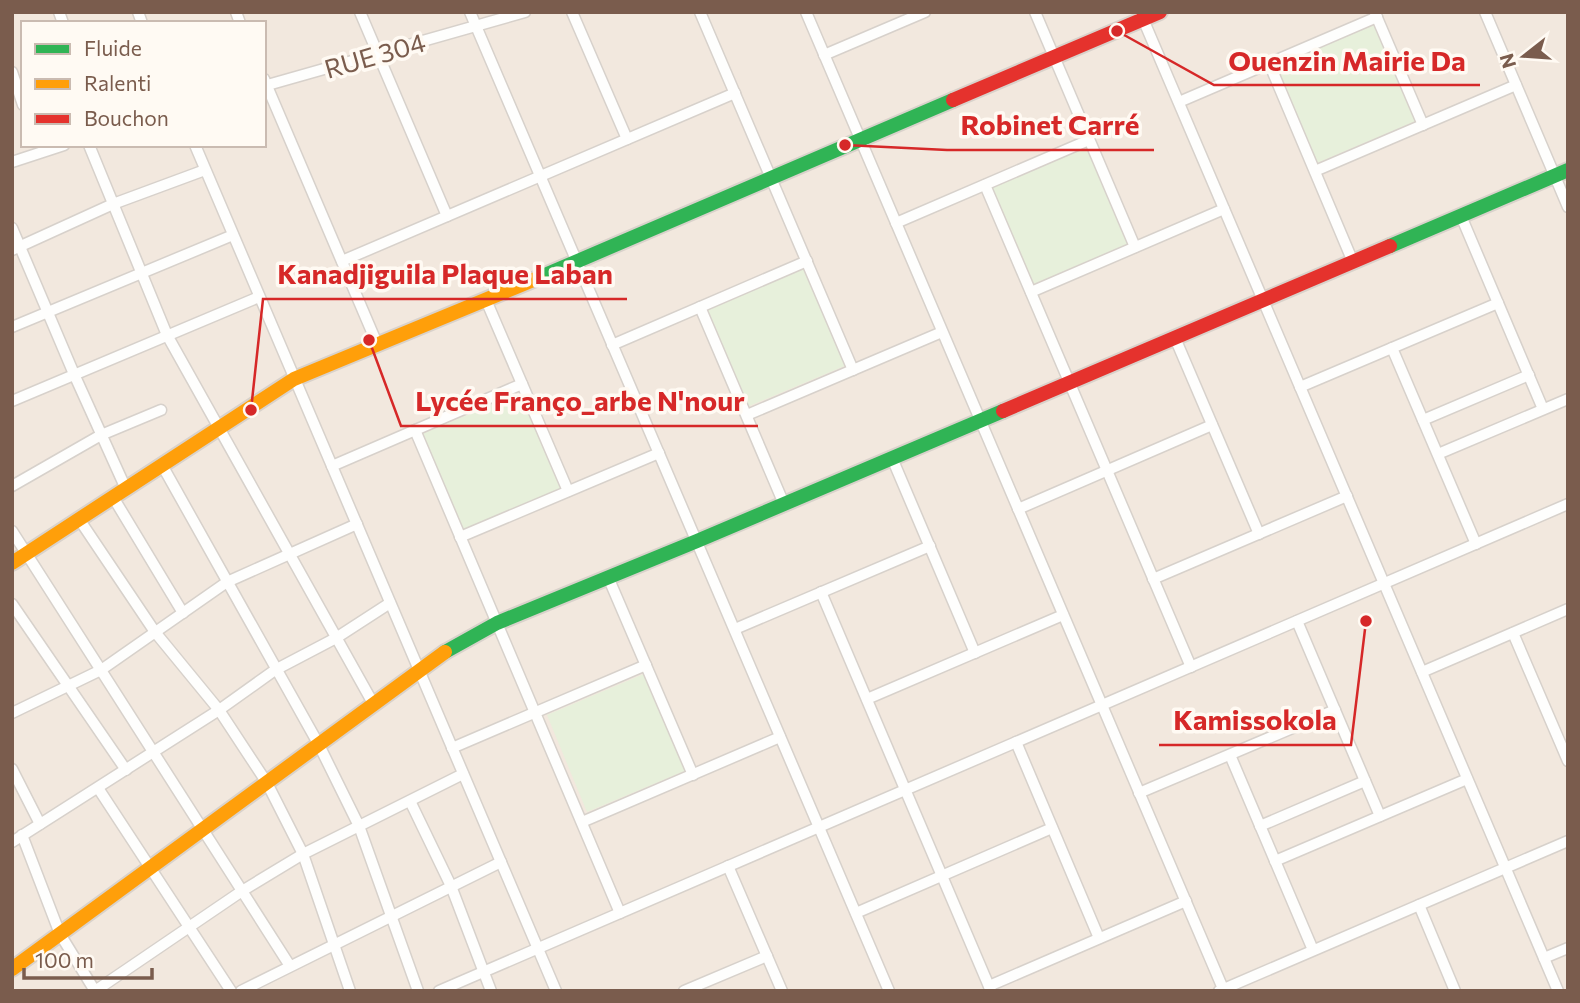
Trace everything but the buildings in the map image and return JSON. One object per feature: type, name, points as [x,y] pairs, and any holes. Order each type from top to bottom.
[{"type":"street","points":[[360,12],[447,216]]},
{"type":"street","points":[[470,12],[889,991]]},
{"type":"street","name":"RUE 304","points":[[266,83],[379,55],[525,12]]},
{"type":"street","points":[[572,12],[627,139]]},
{"type":"street","points":[[700,12],[853,370]]},
{"type":"street","points":[[806,12],[1222,990],[1568,841]]},
{"type":"street","points":[[824,55],[925,12]]},
{"type":"street","points":[[1035,12],[1135,247]]},
{"type":"street","points":[[12,563],[295,379],[1054,57],[1142,16],[1160,12]]},
{"type":"street","points":[[1485,12],[1516,85],[1561,173],[1568,207]]},
{"type":"street","points":[[1179,102],[1376,15],[1423,125]]},
{"type":"street","points":[[1142,16],[1558,991]]},
{"type":"street","points":[[1269,63],[1353,262]]},
{"type":"street","points":[[12,72],[21,99]]},
{"type":"street","points":[[266,85],[378,345]]},
{"type":"street","points":[[1315,171],[1516,85]]},
{"type":"street","points":[[342,261],[735,93]]},
{"type":"street","points":[[896,223],[1089,140]]},
{"type":"street","points":[[90,147],[167,335],[374,705]]},
{"type":"street","points":[[196,147],[556,991]]},
{"type":"street","points":[[12,162],[37,149]]},
{"type":"street","points":[[16,248],[113,204],[205,170]]},
{"type":"street","points":[[12,969],[450,649],[497,623],[784,504],[1561,173]]},
{"type":"street","points":[[985,185],[1191,667]]},
{"type":"street","points":[[1031,292],[1224,209]]},
{"type":"street","points":[[1461,216],[1543,409]]},
{"type":"street","points":[[12,228],[16,248],[49,312],[126,489]]},
{"type":"street","points":[[12,327],[233,235]]},
{"type":"street","points":[[612,345],[807,261]]},
{"type":"street","points":[[12,401],[260,297]]},
{"type":"street","points":[[486,300],[568,491]]},
{"type":"street","points":[[1300,387],[1498,303]]},
{"type":"street","points":[[700,307],[784,504]]},
{"type":"street","points":[[747,415],[942,331]]},
{"type":"street","points":[[1175,338],[1259,534]]},
{"type":"street","points":[[1392,348],[1476,544]]},
{"type":"street","points":[[1423,420],[1529,375]]},
{"type":"street","points":[[332,466],[522,384]]},
{"type":"street","points":[[1438,454],[1568,399]]},
{"type":"street","points":[[12,486],[101,435],[161,410]]},
{"type":"street","points":[[1018,509],[1212,425]]},
{"type":"street","points":[[415,430],[621,913]]},
{"type":"street","points":[[460,537],[659,453]]},
{"type":"street","points":[[892,458],[975,653]]},
{"type":"street","points":[[162,465],[319,745],[359,826],[418,991]]},
{"type":"street","points":[[1153,579],[1347,496]]},
{"type":"street","points":[[113,497],[183,613]]},
{"type":"street","points":[[439,991],[1568,504]]},
{"type":"street","points":[[79,519],[155,632],[219,710],[267,783],[303,854],[350,991]]},
{"type":"street","points":[[12,713],[101,670],[227,582],[357,524]]},
{"type":"street","points":[[12,531],[290,966]]},
{"type":"street","points":[[734,629],[930,546]]},
{"type":"street","points":[[608,577],[693,775]]},
{"type":"street","points":[[821,592],[990,988],[1185,901]]},
{"type":"street","points":[[12,842],[219,710],[275,670],[337,638],[390,603]]},
{"type":"street","points":[[12,604],[126,770]]},
{"type":"street","points":[[1422,672],[1568,610]]},
{"type":"street","points":[[867,699],[1063,615]]},
{"type":"street","points":[[1297,621],[1380,816]]},
{"type":"street","points":[[1513,633],[1564,742],[1568,761]]},
{"type":"street","points":[[452,748],[646,665]]},
{"type":"street","points":[[1139,793],[1335,710]]},
{"type":"street","points":[[582,822],[780,737]]},
{"type":"street","points":[[1016,742],[1099,939]]},
{"type":"street","points":[[1230,755],[1313,950]]},
{"type":"street","points":[[12,769],[40,824]]},
{"type":"street","points":[[23,835],[60,934],[95,991],[242,891],[303,854],[463,774]]},
{"type":"street","points":[[1275,861],[1468,779]]},
{"type":"street","points":[[1260,826],[1365,781]]},
{"type":"street","points":[[98,789],[231,991]]},
{"type":"street","points":[[410,801],[451,886],[491,991]]},
{"type":"street","points":[[856,913],[1052,828]]},
{"type":"street","points":[[241,991],[333,943],[501,862]]},
{"type":"street","points":[[728,866],[782,991]]},
{"type":"street","points":[[1419,905],[1455,991]]},
{"type":"street","points":[[1544,958],[1568,948]]},
{"type":"street","points":[[684,991],[766,956]]},
{"type":"shaded area","points":[[12,12],[1568,12],[1568,991],[12,991]]},
{"type":"green space","points":[[1376,24],[1416,121],[1317,163],[1276,66]]},
{"type":"green space","points":[[1090,146],[1131,243],[1031,285],[990,187]]},
{"type":"green space","points":[[806,268],[847,365],[747,407],[707,309]]},
{"type":"green space","points":[[522,392],[562,490],[463,531],[422,434]]},
{"type":"green space","points":[[646,673],[687,770],[587,812],[547,715]]},
{"type":"traffic: fast","points":[[538,278],[953,100]]},
{"type":"traffic: fast","points":[[1390,246],[1568,170]]},
{"type":"traffic: fast","points":[[445,652],[497,623],[1003,411]]},
{"type":"traffic: slow","points":[[12,563],[294,379],[538,278]]},
{"type":"traffic: slow","points":[[12,969],[445,652]]},
{"type":"traffic: jam","points":[[953,100],[1160,12]]},
{"type":"traffic: jam","points":[[1003,411],[1390,246]]},
{"type":"place","name":"Ouenzin Mairie Da","points":[[1117,31]]},
{"type":"place","name":"Robinet Carré","points":[[845,145]]},
{"type":"place","name":"Lycée Franço_arbe N'nour","points":[[369,340]]},
{"type":"place","name":"Kanadjiguila Plaque Laban","points":[[251,410]]},
{"type":"place","name":"Kamissokola","points":[[1366,621]]}]
